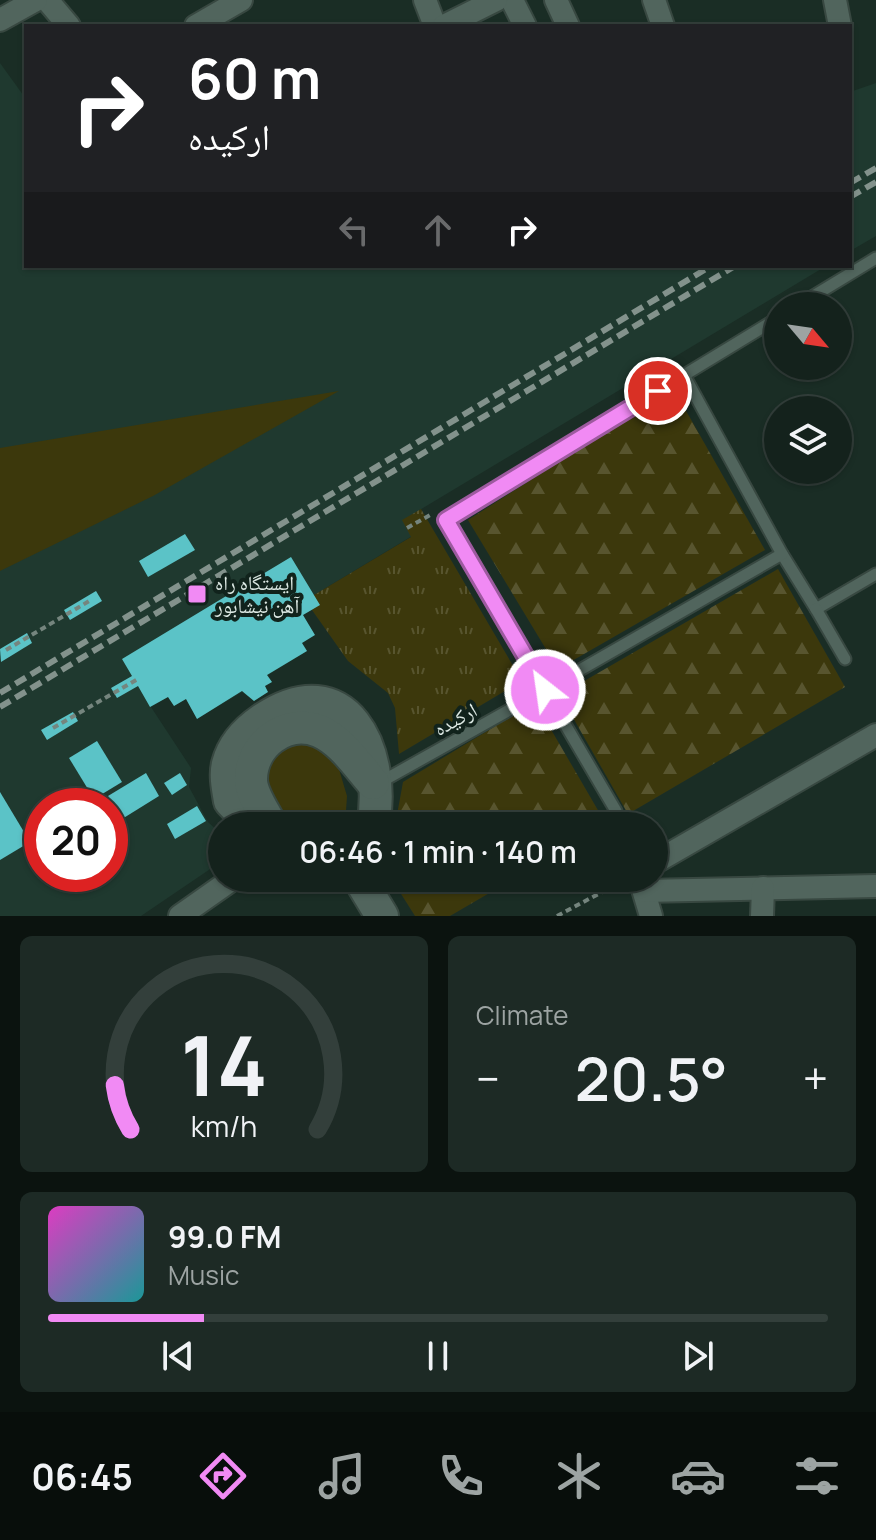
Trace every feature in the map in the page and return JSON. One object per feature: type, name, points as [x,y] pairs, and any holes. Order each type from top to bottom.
[{"type":"main road","points":[[241,812],[230,801],[228,765],[238,742],[274,712],[305,701],[331,706],[357,722],[371,754],[375,785],[374,812]]},
{"type":"main road","points":[[264,812],[251,783],[253,761],[271,738],[284,730],[301,727],[338,742],[375,785]]},
{"type":"main road","points":[[367,892],[382,916]]},
{"type":"street","points":[[0,20],[36,0]]},
{"type":"street","points":[[47,0],[67,24]]},
{"type":"street","points":[[199,24],[241,0]]},
{"type":"street","points":[[425,0],[434,24]]},
{"type":"street","points":[[448,24],[496,0]]},
{"type":"street","points":[[512,0],[524,24]]},
{"type":"street","points":[[556,0],[567,24]]},
{"type":"street","points":[[654,0],[662,24]]},
{"type":"street","points":[[835,0],[840,24]]},
{"type":"street","points":[[668,855],[876,735]]},
{"type":"street","points":[[668,883],[763,888],[876,886]]},
{"type":"street","points":[[762,916],[763,888]]},
{"type":"street","points":[[180,916],[214,892]]},
{"type":"street","points":[[641,892],[651,916]]},
{"type":"lane","points":[[820,292],[876,258]]},
{"type":"lane","points":[[616,811],[446,520],[764,326]]},
{"type":"lane","points":[[684,375],[782,554],[845,659]]},
{"type":"lane","name":"ارکیده","points":[[375,785],[782,554]]},
{"type":"lane","points":[[816,609],[876,574]]},
{"type":"path","points":[[407,528],[426,517]]},
{"type":"path","points":[[6,650],[91,600]]},
{"type":"path","points":[[53,728],[138,679]]},
{"type":"path","points":[[557,916],[613,892]]},
{"type":"shaded area","points":[[0,63],[24,96],[24,268],[823,268],[783,292],[764,292],[764,303],[403,520],[412,536],[314,595],[320,605],[303,615],[302,643],[307,651],[268,675],[272,682],[265,686],[268,692],[254,701],[242,692],[197,719],[186,699],[174,706],[168,697],[151,707],[191,768],[189,787],[208,822],[208,871],[141,916],[0,916]]},
{"type":"shaded area","points":[[876,83],[876,236],[852,250],[852,91]]},
{"type":"green space","points":[[339,391],[153,496],[0,571],[0,448]]},
{"type":"green space","points":[[667,399],[685,409],[765,550],[558,669],[468,520],[649,405]]},
{"type":"green space","points":[[421,509],[522,681],[399,754],[395,708],[388,693],[348,661],[312,610],[314,595],[411,537],[402,520]]},
{"type":"green space","points":[[778,569],[845,687],[631,812],[627,812],[560,695]]},
{"type":"green space","points":[[535,702],[599,812],[398,812],[403,782]]},
{"type":"green space","points":[[303,738],[336,759],[347,796],[346,812],[282,812],[273,802],[268,786],[272,753]]},
{"type":"green space","points":[[400,892],[491,892],[450,916],[415,916]]},
{"type":"building","points":[[185,534],[195,550],[148,577],[139,561]]},
{"type":"building","points":[[291,557],[320,605],[303,615],[315,635],[302,643],[307,651],[267,675],[272,682],[265,686],[268,692],[254,701],[242,691],[197,719],[186,699],[174,706],[168,697],[150,707],[138,686],[117,698],[111,688],[132,676],[122,659]]},
{"type":"building","points":[[96,591],[102,601],[70,620],[64,610]]},
{"type":"building","points":[[27,633],[32,643],[1,662],[0,649]]},
{"type":"building","points":[[73,712],[78,721],[47,740],[41,730]]},
{"type":"building","points":[[97,741],[122,782],[112,788],[87,788],[69,758]]},
{"type":"building","points":[[146,773],[159,796],[128,815],[128,788],[121,788]]},
{"type":"building","points":[[180,773],[187,785],[172,795],[164,783]]},
{"type":"building","points":[[0,792],[24,832],[24,846],[0,860]]},
{"type":"building","points":[[197,806],[206,821],[175,839],[167,824]]},
{"type":"railway","points":[[852,182],[876,168]]},
{"type":"railway","points":[[852,196],[876,182]]},
{"type":"railway","points":[[0,693],[708,268]]},
{"type":"railway","points":[[0,707],[732,268]]},
{"type":"place","name":"ایستگاه راه‌ آهن نیشابور","points":[[197,594]]},
{"type":"route","points":[[545,690],[446,520],[658,391]]}]
